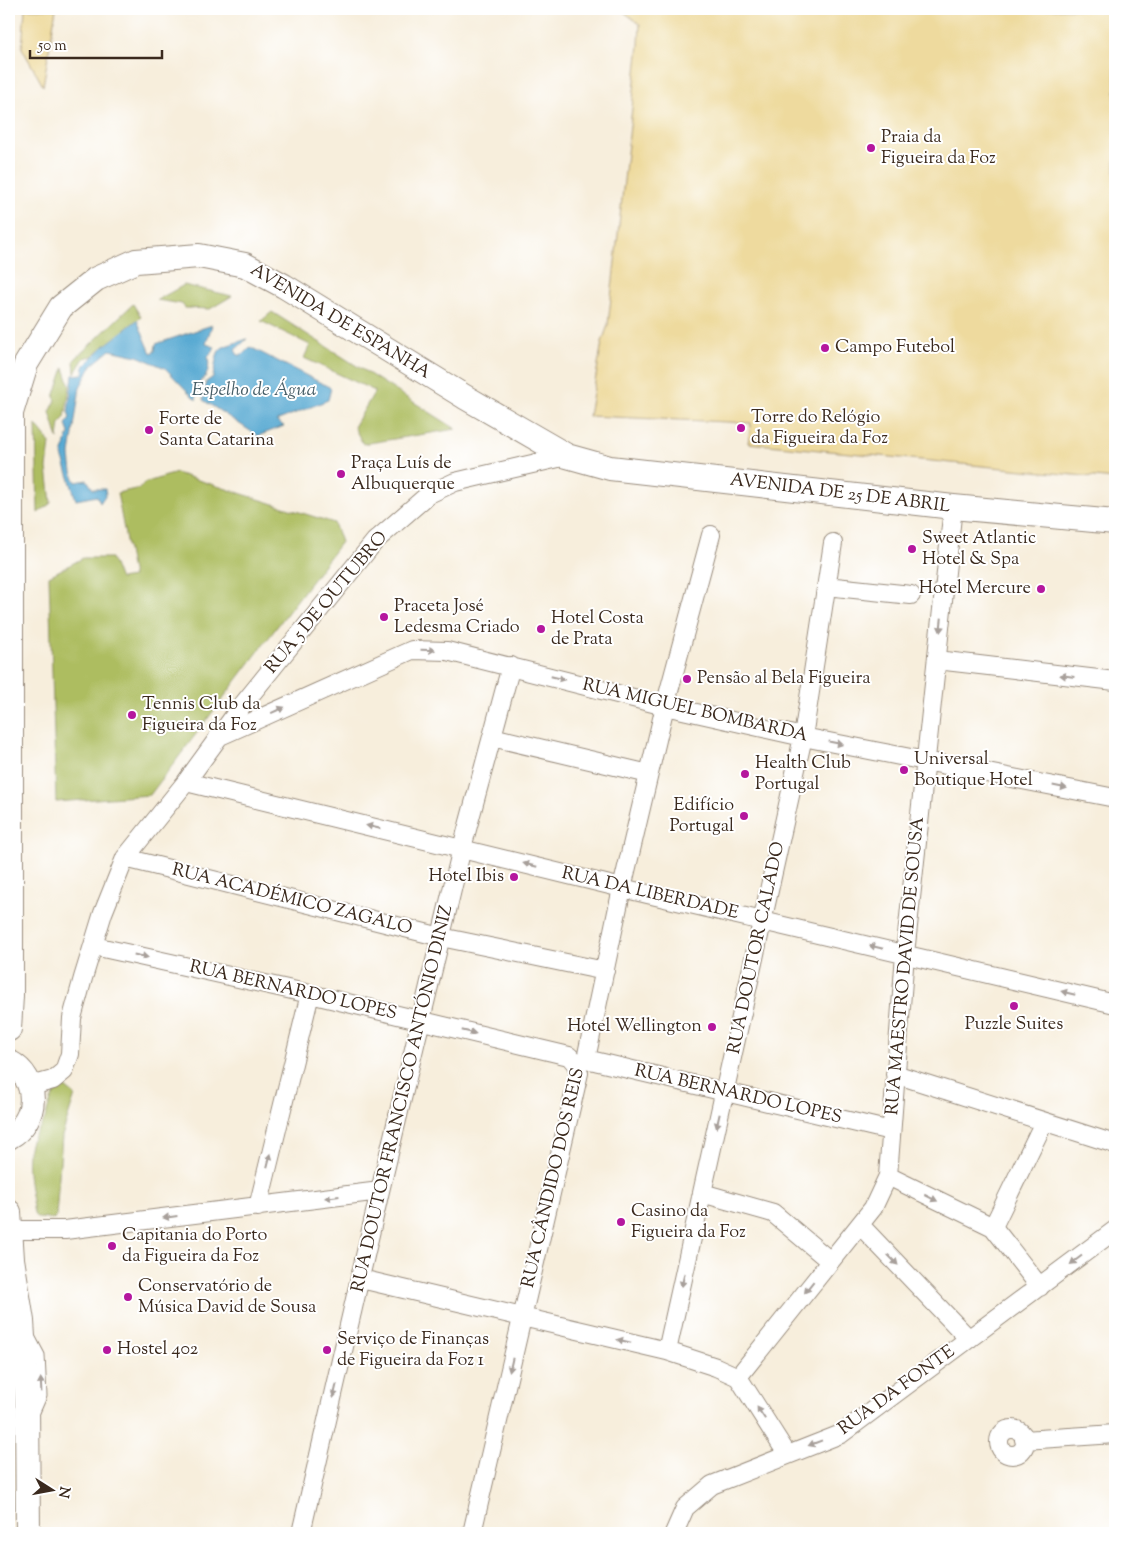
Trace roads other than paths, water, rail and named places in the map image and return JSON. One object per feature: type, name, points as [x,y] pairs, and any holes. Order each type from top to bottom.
[{"type":"main road","name":"AVENIDA DE ESPANHA","points":[[9,1029],[11,996],[11,413],[26,364],[61,307],[96,279],[136,261],[199,256],[246,266],[284,286],[567,456]]},
{"type":"main road","name":"AVENIDA DE 25 DE ABRIL","points":[[567,456],[610,468],[954,507],[1115,522]]},
{"type":"main road","points":[[9,1062],[16,1065],[25,1074],[31,1086],[33,1099],[31,1112],[25,1124],[9,1137]]},
{"type":"main road","points":[[9,1221],[12,1259],[22,1321],[27,1402],[28,1533]]},
{"type":"main road","points":[[9,1289],[12,1259]]},
{"type":"street","name":"RUA 5 DE OUTUBRO","points":[[31,1086],[53,1080],[64,1071],[70,1054],[72,1018],[103,913],[126,858],[186,782],[240,708],[376,541],[429,494],[455,482],[567,456]]},
{"type":"street","name":"RUA MAESTRO DAVID DE SOUSA","points":[[738,1377],[873,1208],[888,1176],[905,954],[954,507]]},
{"type":"street","name":"RUA CÂNDIDO DOS REIS","points":[[472,1533],[581,1061],[605,971],[622,888],[665,706],[711,535]]},
{"type":"street","name":"RUA DOUTOR CALADO","points":[[667,1350],[803,737],[833,543]]},
{"type":"street","points":[[826,586],[911,595]]},
{"type":"street","name":"RUA MIGUEL BOMBARDA","points":[[218,736],[412,650],[447,651],[665,706],[803,737],[1115,798]]},
{"type":"street","points":[[937,660],[1115,681]]},
{"type":"street","name":"RUA DOUTOR FRANCISCO ANTÓNIO DINIZ","points":[[302,1533],[380,1191],[462,848],[511,666]]},
{"type":"street","points":[[492,737],[649,774]]},
{"type":"street","name":"RUA DA LIBERDADE","points":[[186,782],[622,888],[1115,1004]]},
{"type":"street","name":"RUA ACADÉMICO ZAGALO","points":[[126,858],[441,937],[605,971]]},
{"type":"street","name":"RUA BERNARDO LOPES","points":[[94,946],[310,994],[569,1056],[581,1061],[891,1131]]},
{"type":"street","points":[[258,1207],[310,994]]},
{"type":"street","points":[[895,1074],[1115,1144]]},
{"type":"street","points":[[993,1227],[1044,1122]]},
{"type":"street","points":[[888,1176],[993,1227],[1040,1286]]},
{"type":"street","points":[[9,1221],[65,1230],[380,1191]]},
{"type":"street","points":[[702,1192],[773,1213],[830,1261]]},
{"type":"street","points":[[860,1225],[969,1339]]},
{"type":"street","name":"RUA DA FONTE","points":[[674,1533],[685,1508],[712,1485],[841,1434],[1115,1230]]},
{"type":"street","points":[[361,1279],[667,1350],[716,1367],[738,1377],[787,1454]]},
{"type":"street","points":[[1024,1440],[1115,1434]]},
{"type":"water","name":"Espelho de Água","points":[[137,320],[151,353],[155,351],[156,344],[212,325],[206,344],[215,347],[208,357],[208,372],[199,383],[196,400],[165,368],[137,356],[110,350],[92,365],[80,387],[70,454],[71,465],[76,482],[87,480],[93,489],[105,489],[106,494],[100,503],[97,496],[76,500],[62,455],[69,433],[66,425],[70,417],[68,412],[73,375],[83,374],[84,366],[104,346]]},
{"type":"water","name":"Espelho de Água","points":[[247,339],[235,350],[238,355],[242,355],[250,347],[331,388],[328,400],[276,421],[284,426],[258,436],[203,400],[206,382],[213,377],[216,358],[220,349]]},
{"type":"place","name":"Praia da Figueira da Foz","points":[[871,148]]},
{"type":"place","name":"Campo Futebol","points":[[825,348]]},
{"type":"place","name":"Torre do Relógio da Figueira da Foz","points":[[741,428]]},
{"type":"place","name":"Forte de Santa Catarina","points":[[149,430]]},
{"type":"place","name":"Praça Luís de Albuquerque","points":[[341,474]]},
{"type":"place","name":"Sweet Atlantic Hotel & Spa","points":[[912,549]]},
{"type":"place","name":"Hotel Mercure","points":[[1041,589]]},
{"type":"place","name":"Praceta José Ledesma Criado","points":[[384,617]]},
{"type":"place","name":"Hotel Costa de Prata","points":[[541,629]]},
{"type":"place","name":"Pensão al Bela Figueira","points":[[687,679]]},
{"type":"place","name":"Tennis Club da Figueira da Foz","points":[[132,715]]},
{"type":"place","name":"Universal Boutique Hotel","points":[[904,770]]},
{"type":"place","name":"Health Club Portugal","points":[[745,774]]},
{"type":"place","name":"Edifício Portugal","points":[[744,816]]},
{"type":"place","name":"Hotel Ibis","points":[[514,877]]},
{"type":"place","name":"Puzzle Suites","points":[[1014,1006]]},
{"type":"place","name":"Hotel Wellington","points":[[712,1027]]},
{"type":"place","name":"Casino da Figueira da Foz","points":[[621,1222]]},
{"type":"place","name":"Capitania do Porto da Figueira da Foz","points":[[112,1246]]},
{"type":"place","name":"Conservatório de Música David de Sousa","points":[[128,1297]]},
{"type":"place","name":"Hostel 402","points":[[107,1350]]},
{"type":"place","name":"Serviço de Finanças de Figueira da Foz 1","points":[[327,1350]]}]
